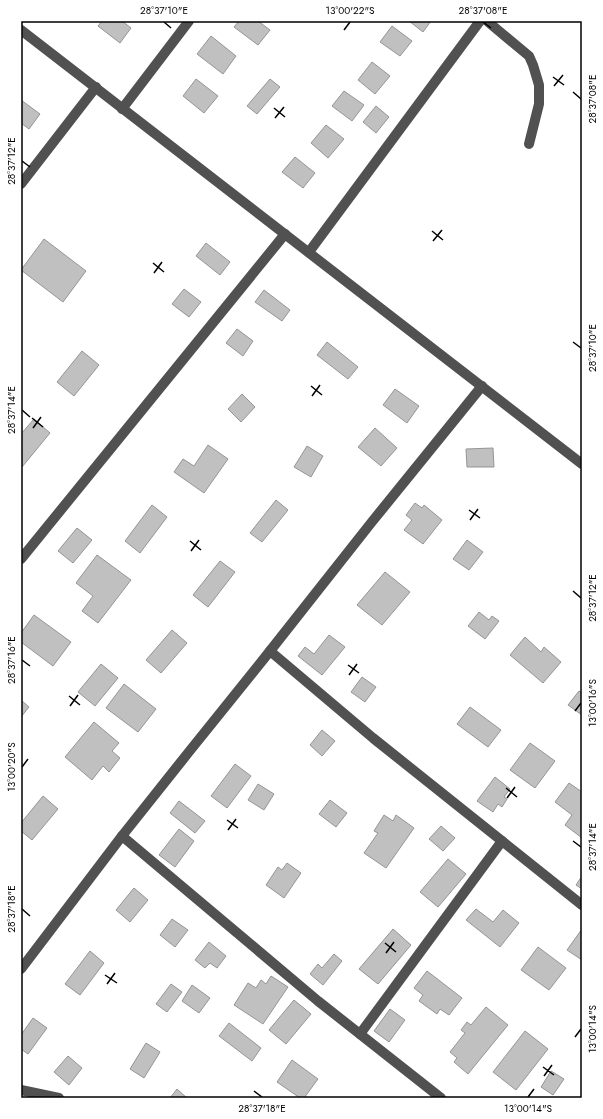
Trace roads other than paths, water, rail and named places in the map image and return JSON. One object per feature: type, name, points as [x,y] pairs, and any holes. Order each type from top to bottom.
[{"type":"street","points":[[122,109],[189,21]]},
{"type":"street","points":[[309,252],[480,21]]},
{"type":"street","points":[[488,21],[529,56],[533,66],[539,86],[539,104],[529,144]]},
{"type":"street","points":[[21,30],[582,464]]},
{"type":"street","points":[[21,184],[96,87]]},
{"type":"street","points":[[21,559],[285,234]]},
{"type":"street","points":[[21,970],[122,836],[482,386]]},
{"type":"street","points":[[270,651],[373,738],[582,905]]},
{"type":"street","points":[[122,836],[318,1002],[441,1098]]},
{"type":"street","points":[[360,1034],[502,841]]},
{"type":"street","points":[[21,1090],[59,1098]]}]
